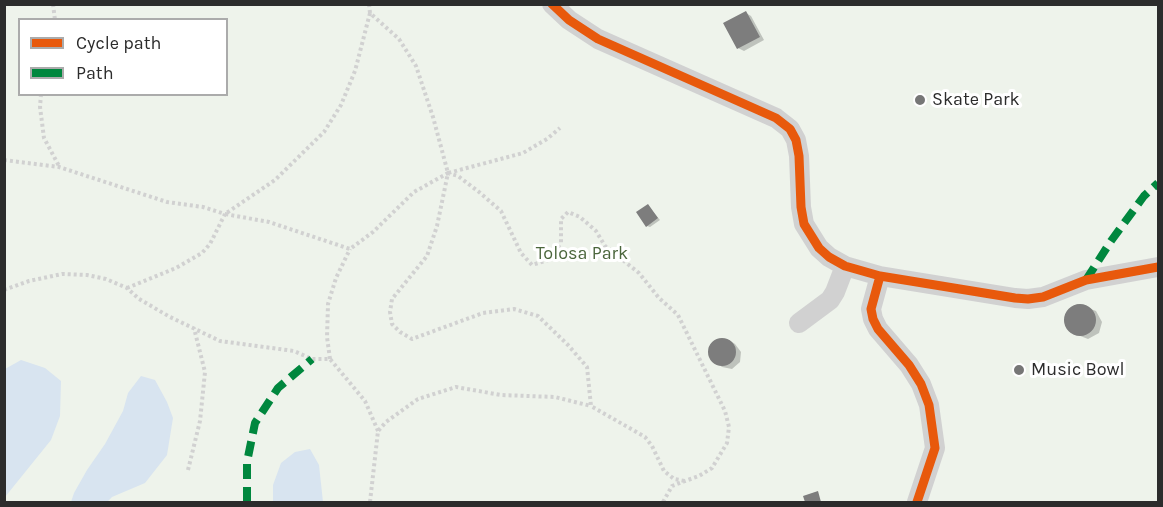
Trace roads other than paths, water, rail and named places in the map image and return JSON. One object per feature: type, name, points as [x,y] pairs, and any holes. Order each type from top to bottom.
[{"type":"lane","points":[[552,4],[569,20],[598,39],[776,118],[790,129],[796,140],[799,156],[804,224],[819,248],[829,257],[846,266],[880,276],[1028,299],[1043,297],[1086,280],[1158,267]]},
{"type":"lane","points":[[799,323],[830,300],[846,266]]},
{"type":"lane","points":[[880,276],[871,309],[873,319],[878,329],[909,365],[921,384],[934,426],[935,448],[917,502]]},
{"type":"place","name":"Skate Park","points":[[920,100]]},
{"type":"place","name":"Music Bowl","points":[[1019,370]]},
{"type":"park label","name":"Tolosa Park","points":[[582,254]]}]
